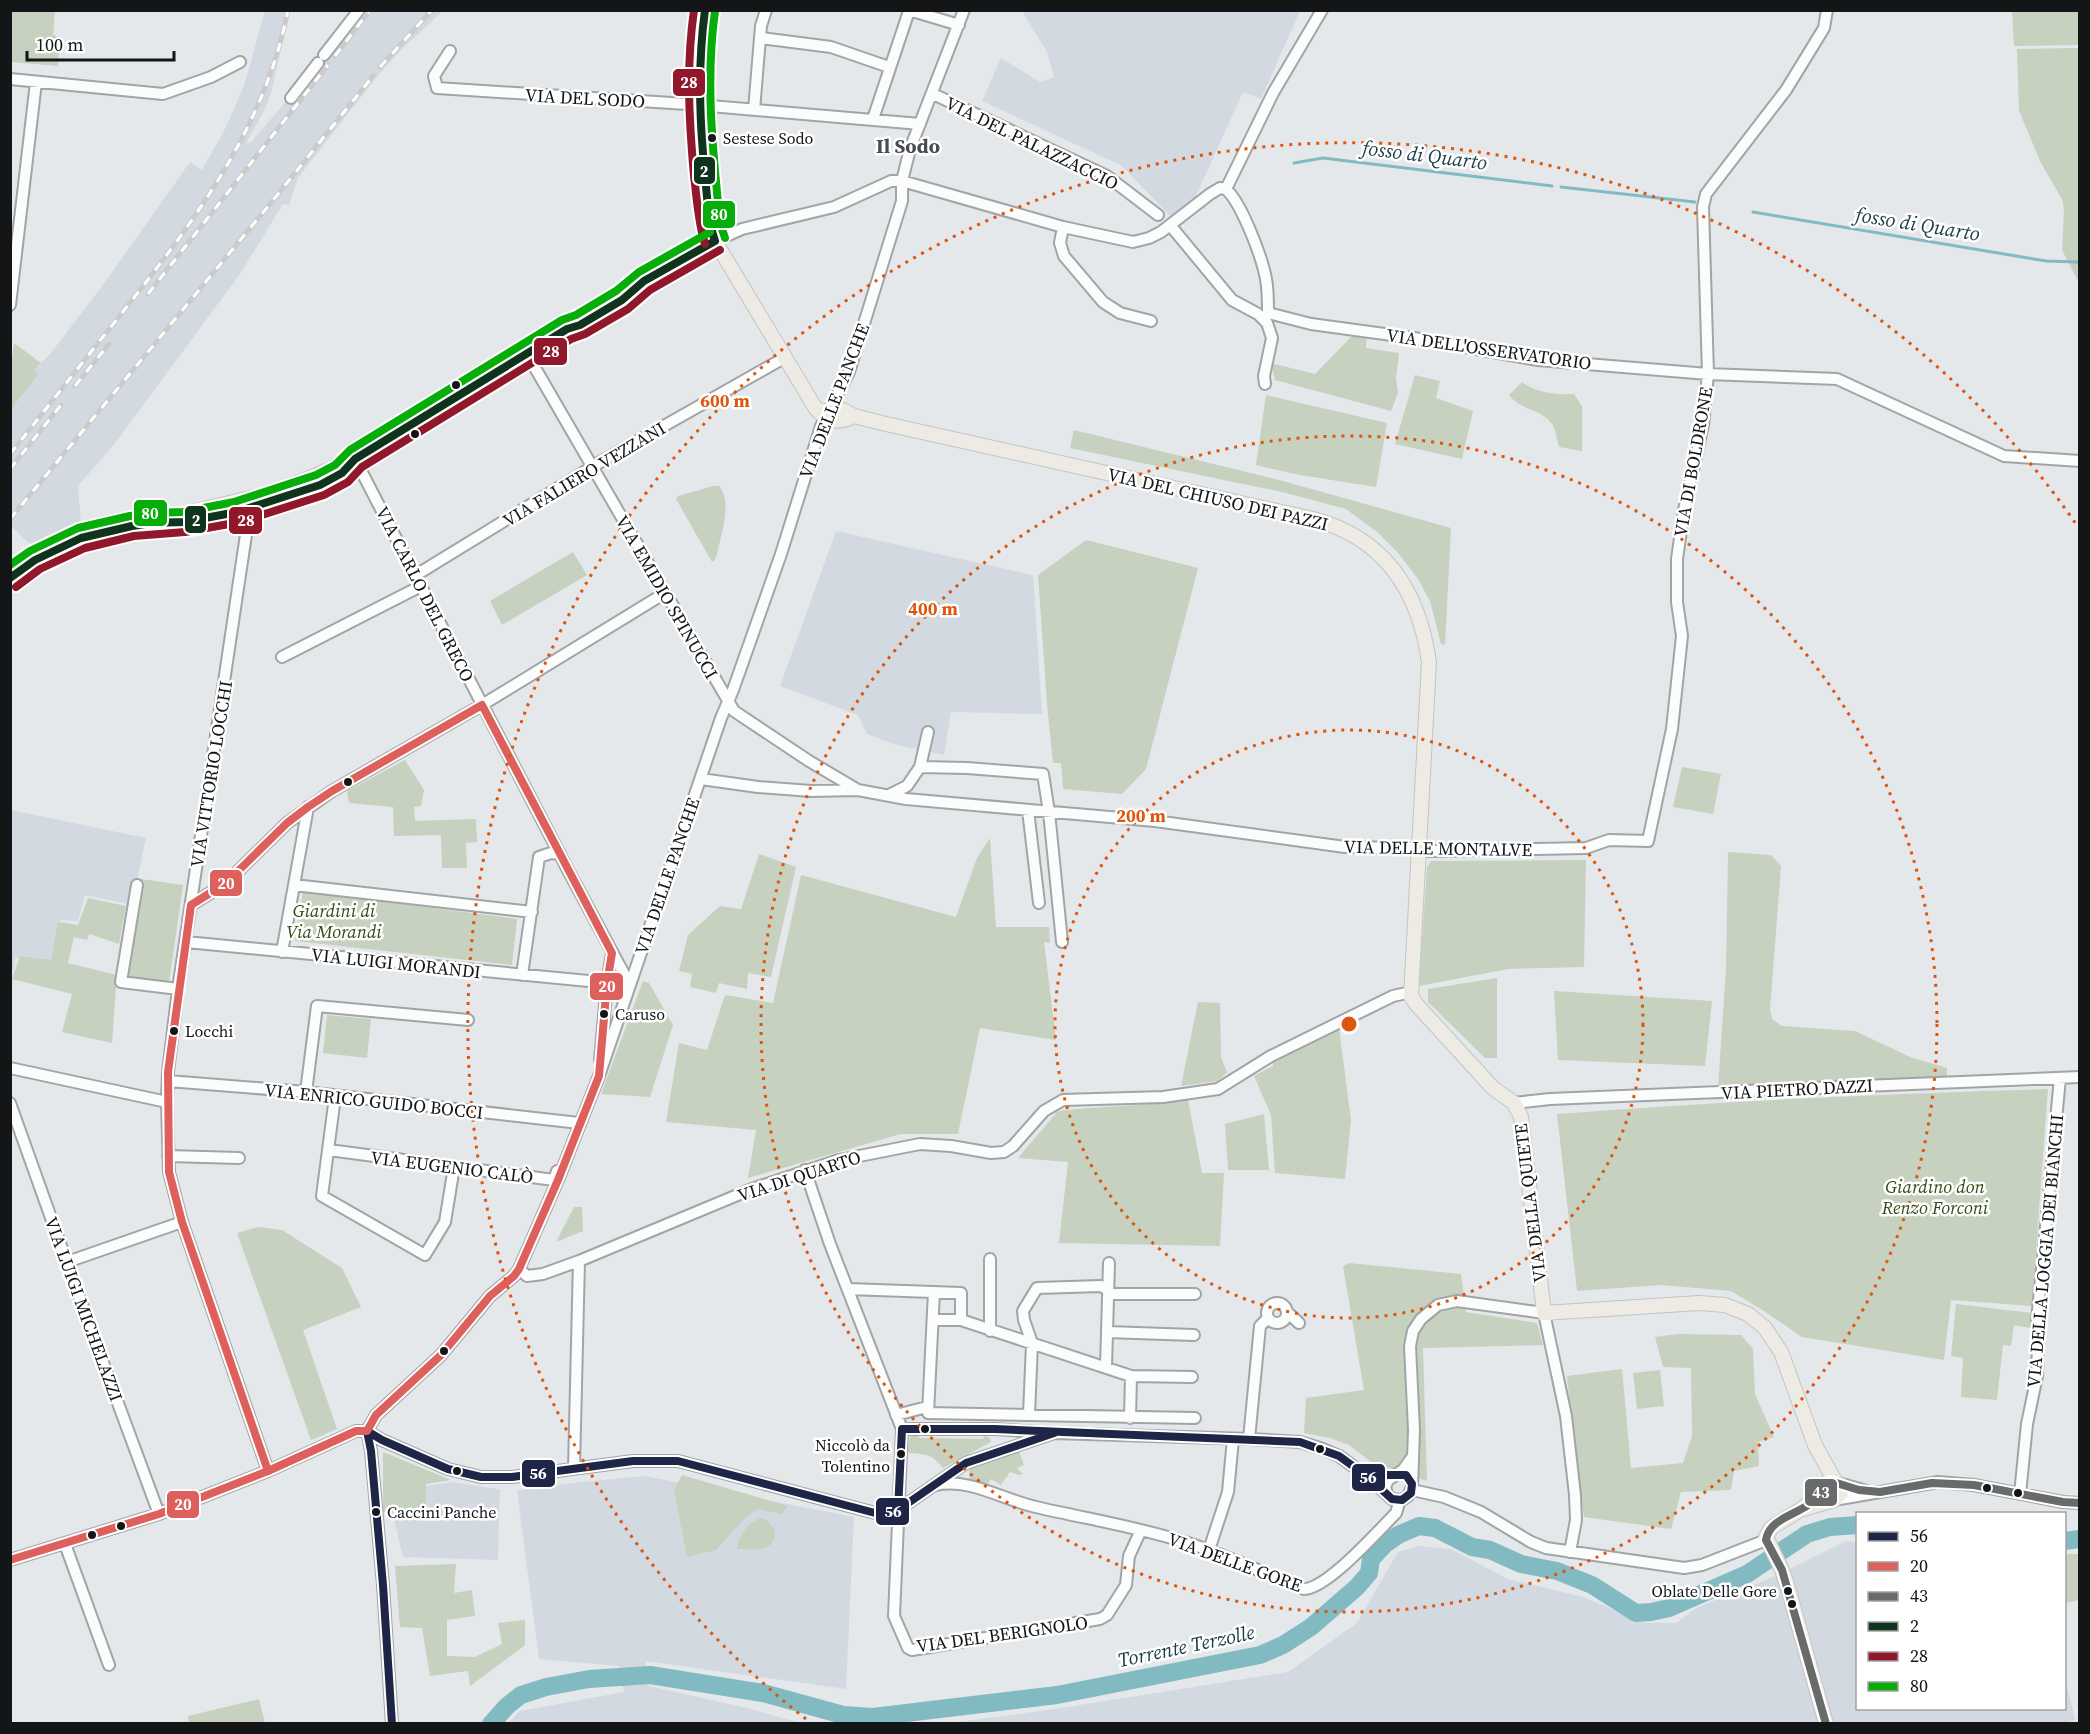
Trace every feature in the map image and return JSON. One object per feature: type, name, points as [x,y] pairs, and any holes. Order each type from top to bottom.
[{"type":"main road","points":[[705,10],[700,58],[700,105],[710,225],[715,241],[784,358],[824,413]]},
{"type":"main road","points":[[10,578],[36,560],[68,543],[94,534],[151,523],[182,513],[219,507],[259,496],[355,459],[567,329],[590,310],[618,293],[715,241]]},
{"type":"main road","name":"VIA DEL CHIUSO DEI PAZZI","points":[[824,413],[834,422],[854,416],[1313,519],[1336,526],[1373,549],[1396,573],[1408,591],[1419,615],[1426,644],[1429,674],[1419,849]]},
{"type":"main road","points":[[151,523],[184,522],[250,508],[320,484],[342,473],[355,459]]},
{"type":"main road","points":[[1411,992],[1419,849]]},
{"type":"main road","name":"VIA DELLA QUIETE","points":[[1411,992],[1416,1004],[1493,1088],[1514,1103],[1521,1117],[1544,1313]]},
{"type":"main road","points":[[1544,1313],[1699,1303],[1725,1305],[1748,1314],[1765,1328],[1781,1352],[1815,1445],[1822,1476],[1830,1490],[1770,1529],[1766,1535],[1767,1542],[1782,1570],[1826,1724]]},
{"type":"street","points":[[291,98],[359,10]]},
{"type":"street","points":[[754,110],[761,26],[766,10]]},
{"type":"street","name":"VIA DELLE PANCHE","points":[[367,1431],[376,1415],[441,1355],[490,1296],[514,1276],[564,1163],[599,1076],[721,718],[781,554],[824,413],[849,372],[902,201],[902,181],[906,160],[964,10]]},
{"type":"street","points":[[715,241],[742,229],[834,207],[891,181],[902,181],[1117,240],[1133,242],[1149,238],[1210,194],[1220,188],[1226,189],[1273,93],[1322,10]]},
{"type":"street","name":"VIA DI BOLDRONE","points":[[1648,841],[1672,729],[1682,636],[1677,602],[1677,560],[1684,510],[1703,425],[1708,374],[1703,207],[1706,194],[1786,90],[1824,28],[1827,10]]},
{"type":"street","points":[[873,119],[909,11],[959,25]]},
{"type":"street","points":[[760,38],[831,47],[889,67]]},
{"type":"street","name":"VIA DEL SODO","points":[[450,51],[434,76],[436,88],[700,105],[920,124]]},
{"type":"street","points":[[10,80],[163,94],[211,77],[240,62]]},
{"type":"street","points":[[10,305],[36,82]]},
{"type":"street","name":"VIA DEL PALAZZACCIO","points":[[933,94],[1107,176],[1158,215]]},
{"type":"street","name":"VIA DELL'OSSERVATORIO","points":[[1226,189],[1245,220],[1262,265],[1266,279],[1268,312],[1272,314],[1311,324],[1414,338],[1538,360],[1708,374],[1838,379],[2004,456],[2079,461]]},
{"type":"street","points":[[1170,225],[1232,300],[1258,314],[1267,323],[1272,338],[1264,376],[1265,384]]},
{"type":"street","points":[[1064,227],[1060,243],[1064,256],[1103,302],[1120,313],[1151,321]]},
{"type":"street","name":"VIA EMIDIO SPINUCCI","points":[[527,354],[664,594],[734,711],[808,761],[858,790]]},
{"type":"street","name":"VIA FALIERO VEZZANI","points":[[416,575],[592,467],[784,358]]},
{"type":"street","name":"VIA CARLO DEL GRECO","points":[[355,459],[630,985]]},
{"type":"street","name":"VIA VITTORIO LOCCHI","points":[[259,496],[250,508],[178,989],[167,1102],[169,1172],[182,1222],[268,1471]]},
{"type":"street","points":[[282,657],[421,586]]},
{"type":"street","points":[[191,905],[226,883],[287,823],[332,791],[482,705],[664,594]]},
{"type":"street","points":[[889,795],[907,786],[920,767],[928,732]]},
{"type":"street","points":[[920,767],[1042,774],[1049,812],[1062,942]]},
{"type":"street","name":"VIA DELLE MONTALVE","points":[[701,779],[758,787],[812,791],[858,790],[906,799],[1155,821],[1345,847],[1429,851],[1586,849],[1609,840],[1648,841]]},
{"type":"street","points":[[282,952],[308,807]]},
{"type":"street","points":[[1028,810],[1039,903]]},
{"type":"street","points":[[522,975],[539,857],[551,853],[560,854]]},
{"type":"street","points":[[138,885],[121,982],[178,989]]},
{"type":"street","points":[[294,885],[532,912]]},
{"type":"street","name":"VIA LUIGI MORANDI","points":[[186,942],[630,985]]},
{"type":"street","points":[[599,1076],[607,983],[612,953]]},
{"type":"street","name":"VIA DI QUARTO","points":[[519,1269],[524,1275],[533,1276],[579,1261],[752,1189],[839,1160],[920,1144],[951,1146],[991,1153],[1004,1152],[1013,1146],[1044,1111],[1063,1100],[1163,1097],[1218,1089],[1271,1056],[1393,996],[1411,992]]},
{"type":"street","points":[[306,1092],[317,1006],[468,1020]]},
{"type":"street","points":[[10,1068],[167,1102]]},
{"type":"street","name":"VIA PIETRO DAZZI","points":[[1514,1103],[1550,1099],[2079,1077]]},
{"type":"street","name":"VIA DELLA LOGGIA DEI BIANCHI","points":[[2020,1494],[2026,1424],[2037,1376],[2037,1322],[2060,1078]]},
{"type":"street","name":"VIA ENRICO GUIDO BOCCI","points":[[168,1081],[306,1092],[579,1123]]},
{"type":"street","points":[[335,1097],[322,1196],[425,1255],[445,1222],[454,1167]]},
{"type":"street","name":"VIA LUIGI MICHELAZZI","points":[[10,1103],[159,1514]]},
{"type":"street","name":"VIA EUGENIO CALÒ","points":[[329,1150],[554,1180],[560,1165],[564,1163]]},
{"type":"street","points":[[168,1156],[238,1158]]},
{"type":"street","points":[[805,1170],[830,1244],[902,1429],[898,1510]]},
{"type":"street","points":[[66,1262],[182,1222]]},
{"type":"street","points":[[990,1259],[990,1331]]},
{"type":"street","points":[[574,1468],[579,1261]]},
{"type":"street","points":[[1106,1367],[1108,1263]]},
{"type":"street","points":[[1029,1415],[1032,1343],[1023,1311],[1037,1288],[1101,1287],[1108,1292],[1195,1294]]},
{"type":"street","points":[[848,1289],[961,1293],[961,1320]]},
{"type":"street","points":[[934,1292],[928,1413],[1196,1418]]},
{"type":"street","points":[[1412,1487],[1414,1401],[1410,1346],[1413,1331],[1421,1319],[1438,1305],[1457,1301],[1544,1313],[1566,1416],[1575,1495],[1576,1520],[1570,1552]]},
{"type":"street","points":[[1249,1439],[1260,1326],[1268,1318],[1268,1310],[1274,1304],[1283,1305],[1299,1323]]},
{"type":"street","points":[[1268,1318],[1274,1323],[1281,1323],[1287,1318],[1287,1312]]},
{"type":"street","points":[[934,1320],[961,1320],[1131,1376],[1192,1377]]},
{"type":"street","points":[[1107,1332],[1194,1335]]},
{"type":"street","points":[[1130,1418],[1131,1376]]},
{"type":"street","points":[[896,1415],[927,1407]]},
{"type":"street","points":[[902,1429],[995,1429],[1249,1439],[1311,1445],[1339,1456],[1392,1499],[1400,1500]]},
{"type":"street","points":[[995,1429],[1001,1437],[1001,1450]]},
{"type":"street","points":[[10,1560],[159,1514],[268,1471],[356,1431],[367,1431],[448,1469],[481,1477],[513,1477],[633,1461],[681,1461],[871,1514],[898,1510],[966,1463],[1054,1433]]},
{"type":"street","points":[[367,1431],[371,1451],[383,1585],[392,1724]]},
{"type":"street","points":[[1209,1550],[1228,1492],[1233,1439]]},
{"type":"street","points":[[1387,1494],[1386,1484],[1407,1466],[1413,1456]]},
{"type":"street","points":[[1355,1467],[1376,1474],[1406,1475],[1412,1487],[1481,1512],[1531,1542],[1546,1548],[1683,1568],[1702,1565],[1767,1542]]},
{"type":"street","name":"VIA DELLE GORE","points":[[901,1479],[908,1489],[920,1490],[944,1483],[971,1485],[997,1496],[1036,1507],[1141,1530],[1209,1550],[1304,1589],[1311,1589],[1334,1574],[1396,1513],[1400,1500],[1408,1496],[1412,1487]]},
{"type":"street","points":[[1830,1490],[1880,1492],[1938,1482],[1974,1485],[2079,1503]]},
{"type":"street","points":[[1830,1490],[1880,1492]]},
{"type":"street","name":"VIA DEL BERIGNOLO","points":[[898,1510],[894,1616],[908,1648],[912,1650],[1104,1617],[1126,1585],[1130,1556],[1141,1530]]},
{"type":"street","points":[[65,1544],[109,1665]]},
{"type":"shaded area","points":[[265,11],[290,11],[271,93],[246,144],[251,142],[313,70],[358,11],[443,11],[399,52],[375,79],[298,178],[289,205],[283,204],[240,274],[116,442],[78,486],[81,524],[32,546],[11,528],[11,409],[38,375],[34,370],[51,353],[105,282],[190,162],[202,170],[226,127],[244,86]]},
{"type":"shaded area","points":[[1022,11],[1300,11],[1261,99],[1243,92],[1195,198],[1171,217],[1122,166],[982,101],[1001,58],[1040,82],[1054,77],[1047,52]]},
{"type":"shaded area","points":[[836,531],[1033,575],[1042,714],[951,712],[944,755],[893,744],[867,734],[858,715],[780,686]]},
{"type":"shaded area","points":[[11,810],[146,838],[132,905],[85,895],[78,921],[60,920],[52,962],[15,958],[14,970],[11,969]]},
{"type":"shaded area","points":[[645,1476],[854,1517],[846,1689],[645,1661],[649,1686],[747,1708],[800,1723],[508,1724],[520,1711],[624,1692],[619,1666],[539,1659],[517,1491]]},
{"type":"shaded area","points":[[453,1482],[500,1489],[498,1560],[403,1557],[392,1512],[428,1514],[426,1486]]},
{"type":"shaded area","points":[[1846,1541],[1856,1542],[1856,1710],[2066,1710],[2066,1681],[2075,1720],[2059,1724],[944,1724],[1288,1672],[1357,1623],[1398,1552],[1418,1546],[1451,1549],[1508,1579],[1583,1597],[1645,1623],[1676,1623],[1696,1608],[1773,1577]]},
{"type":"green space","points":[[10,11],[55,11],[53,35],[60,37],[58,66],[11,62]]},
{"type":"green space","points":[[2012,11],[2079,11],[2079,45],[2014,46]]},
{"type":"green space","points":[[2080,48],[2079,283],[2062,250],[2064,209],[2062,199],[2041,163],[2019,111],[2017,49]]},
{"type":"green space","points":[[1354,334],[1367,335],[1366,348],[1399,353],[1396,378],[1398,393],[1391,411],[1275,380],[1271,363],[1315,374]]},
{"type":"green space","points":[[14,343],[41,363],[34,370],[38,375],[11,409],[11,368]]},
{"type":"green space","points":[[1415,375],[1440,381],[1436,398],[1473,411],[1462,459],[1395,444]]},
{"type":"green space","points":[[1522,382],[1534,389],[1547,392],[1574,394],[1582,406],[1582,451],[1559,447],[1554,429],[1548,419],[1519,404],[1509,395]]},
{"type":"green space","points":[[1266,395],[1387,423],[1376,487],[1300,475],[1256,465]]},
{"type":"green space","points":[[1074,430],[1283,481],[1451,528],[1445,645],[1441,644],[1430,601],[1418,579],[1398,553],[1377,532],[1346,509],[1282,492],[1070,448]]},
{"type":"green space","points":[[719,486],[723,493],[726,510],[717,554],[712,562],[676,499],[678,496]]},
{"type":"green space","points":[[1086,540],[1198,568],[1146,769],[1122,794],[1063,789],[1061,763],[1053,763],[1038,575]]},
{"type":"green space","points":[[573,552],[587,575],[502,625],[490,601]]},
{"type":"green space","points":[[405,760],[424,790],[421,806],[414,807],[415,821],[476,819],[477,842],[466,843],[467,868],[442,868],[441,835],[394,836],[393,807],[349,803],[347,791]]},
{"type":"green space","points":[[1682,767],[1721,774],[1713,814],[1673,807]]},
{"type":"green space","points":[[990,838],[996,927],[1049,927],[1050,943],[1044,942],[1056,1040],[980,1028],[958,1134],[901,1134],[748,1178],[756,1130],[666,1122],[679,1043],[707,1050],[725,995],[773,1003],[801,875],[956,917],[977,858]]},
{"type":"green space","points":[[1728,852],[1771,855],[1781,866],[1770,1009],[1772,1019],[1782,1026],[1855,1031],[1910,1057],[1947,1068],[1947,1076],[1718,1088],[1726,968]]},
{"type":"green space","points":[[759,854],[796,867],[771,977],[748,973],[747,989],[719,983],[716,993],[690,987],[692,974],[679,971],[688,935],[720,906],[741,909]]},
{"type":"green space","points":[[1586,860],[1584,967],[1508,969],[1419,986],[1427,867],[1431,861]]},
{"type":"green space","points":[[141,879],[183,885],[169,983],[127,977]]},
{"type":"green space","name":"Giardini di Via Morandi","points":[[303,891],[517,919],[512,965],[295,941]]},
{"type":"green space","points":[[88,898],[126,906],[119,944],[89,934],[87,940],[74,937],[68,963],[117,975],[112,1043],[62,1032],[72,994],[12,979],[20,956],[51,960],[58,922],[78,925]]},
{"type":"green space","points":[[1497,978],[1497,1058],[1485,1058],[1428,1002],[1428,989]]},
{"type":"green space","points":[[643,981],[649,983],[673,1025],[650,1097],[601,1094]]},
{"type":"green space","points":[[1554,991],[1712,1001],[1705,1066],[1558,1060]]},
{"type":"green space","points":[[1198,1002],[1220,1003],[1221,1057],[1227,1072],[1218,1081],[1181,1086]]},
{"type":"green space","points":[[327,1015],[371,1019],[367,1058],[323,1053]]},
{"type":"green space","points":[[1339,1028],[1351,1120],[1345,1179],[1275,1173],[1271,1115],[1254,1076],[1273,1066],[1273,1061]]},
{"type":"green space","name":"Giardino don Renzo Forconi","points":[[2048,1089],[2032,1306],[1951,1300],[1944,1360],[1802,1337],[1731,1291],[1661,1285],[1577,1291],[1557,1114],[1802,1098]]},
{"type":"green space","points":[[1188,1100],[1202,1173],[1224,1173],[1220,1246],[1059,1243],[1068,1162],[1018,1158],[1058,1111]]},
{"type":"green space","points":[[1264,1114],[1269,1170],[1228,1170],[1225,1124]]},
{"type":"green space","points":[[574,1207],[582,1207],[583,1231],[556,1242]]},
{"type":"green space","points":[[258,1227],[282,1230],[342,1268],[361,1307],[303,1330],[337,1429],[311,1440],[237,1233]]},
{"type":"green space","points":[[1349,1263],[1461,1274],[1466,1312],[1537,1323],[1543,1345],[1423,1348],[1427,1481],[1371,1462],[1349,1445],[1330,1438],[1304,1433],[1306,1398],[1364,1390],[1343,1266]]},
{"type":"green space","points":[[1956,1304],[2032,1313],[2030,1328],[2014,1325],[2011,1346],[2003,1345],[1997,1400],[1961,1397],[1963,1358],[1951,1356]]},
{"type":"green space","points":[[1678,1334],[1741,1335],[1753,1349],[1755,1394],[1774,1437],[1758,1442],[1759,1466],[1734,1471],[1731,1490],[1681,1492],[1671,1529],[1584,1517],[1567,1376],[1622,1369],[1631,1468],[1683,1463],[1692,1436],[1691,1368],[1663,1367],[1655,1337]]},
{"type":"green space","points":[[1660,1370],[1664,1406],[1637,1409],[1633,1373]]},
{"type":"green space","points":[[918,1434],[919,1438],[983,1439],[984,1436],[990,1438],[991,1442],[943,1468],[935,1459],[927,1455],[907,1453],[910,1437]]},
{"type":"green space","points":[[1019,1451],[1024,1465],[1017,1468],[1023,1474],[1010,1472],[1001,1485],[991,1479],[987,1486],[969,1478],[969,1469]]},
{"type":"green space","points":[[383,1452],[451,1480],[426,1484],[427,1513],[383,1512]]},
{"type":"green space","points":[[682,1475],[788,1506],[781,1514],[758,1509],[747,1516],[716,1550],[687,1557],[674,1490]]},
{"type":"green space","points":[[760,1518],[769,1522],[774,1530],[775,1535],[771,1544],[760,1549],[737,1549],[744,1530]]},
{"type":"green space","points":[[2066,1554],[2079,1554],[2080,1600],[2066,1603]]},
{"type":"green space","points":[[456,1564],[454,1593],[472,1590],[475,1616],[447,1620],[447,1656],[475,1657],[502,1644],[498,1623],[525,1620],[525,1645],[470,1686],[468,1671],[430,1676],[422,1628],[400,1627],[395,1566]]},
{"type":"green space","points":[[259,1699],[265,1723],[189,1723],[188,1716]]},
{"type":"waterway","name":"fosso di Quarto","points":[[1294,163],[1323,158],[1552,186]]},
{"type":"waterway","name":"fosso di Quarto","points":[[1561,187],[1695,202]]},
{"type":"waterway","name":"fosso di Quarto","points":[[1753,212],[2046,261],[2078,262]]},
{"type":"waterway","name":"Torrente Terzolle","points":[[491,1724],[507,1706],[521,1695],[546,1687],[589,1679],[650,1675],[763,1693],[843,1715],[873,1717],[1057,1695],[1260,1655],[1283,1645],[1311,1627],[1357,1587],[1369,1573],[1371,1559],[1385,1544],[1398,1535],[1419,1526],[1435,1528],[1472,1547],[1490,1550],[1521,1564],[1557,1571],[1592,1585],[1636,1613],[1669,1608],[1747,1574],[1807,1534],[1830,1527],[1856,1525]]},
{"type":"waterway","name":"Torrente Terzolle","points":[[2066,1541],[2080,1539]]},
{"type":"railway","points":[[10,454],[146,283],[222,174],[262,96],[277,54],[288,10]]},
{"type":"railway","points":[[335,56],[370,10]]},
{"type":"railway","points":[[380,67],[432,10]]},
{"type":"railway","points":[[148,294],[328,65]]},
{"type":"railway","points":[[10,519],[373,76]]},
{"type":"railway","points":[[75,386],[109,344]]},
{"type":"railway","points":[[10,469],[61,405]]},
{"type":"transit line","name":"28","points":[[694,10],[689,72],[690,114],[697,202],[705,244]]},
{"type":"transit line","name":"2","points":[[705,10],[700,64],[701,118],[710,225],[715,241]]},
{"type":"transit line","name":"80","points":[[715,11],[712,38],[711,117],[720,223],[725,238]]},
{"type":"transit line","name":"80","points":[[10,565],[30,551],[78,528],[130,516],[183,512],[234,502],[316,475],[335,465],[350,450],[562,320],[576,315],[616,291],[639,272],[710,232]]},
{"type":"transit line","name":"2","points":[[10,578],[35,560],[81,538],[132,526],[184,522],[237,512],[320,485],[342,473],[355,459],[567,329],[580,325],[622,300],[644,281],[715,241]]},
{"type":"transit line","name":"28","points":[[16,587],[40,569],[85,548],[134,536],[185,532],[240,522],[324,495],[348,482],[362,467],[571,339],[585,334],[628,309],[650,290],[720,250]]},
{"type":"transit line","name":"20","points":[[482,705],[612,953],[607,983],[599,1076],[558,1180],[514,1276],[490,1296],[441,1355],[376,1415],[367,1431],[356,1431],[268,1471],[182,1222],[169,1172],[168,1072],[191,905],[226,883],[287,823],[308,807],[482,705]]},
{"type":"transit line","name":"56","points":[[898,1510],[902,1429],[995,1429],[1300,1442],[1339,1456],[1368,1477],[1392,1499],[1402,1500],[1411,1493],[1412,1484],[1406,1475],[1381,1475],[1355,1467]]},
{"type":"transit line","name":"56","points":[[367,1431],[448,1469],[481,1477],[512,1477],[633,1461],[678,1461],[879,1514],[898,1510],[966,1463],[1054,1433]]},
{"type":"transit line","name":"56","points":[[367,1431],[371,1451],[383,1585],[392,1724]]},
{"type":"transit line","name":"20","points":[[10,1560],[159,1514],[268,1471]]},
{"type":"transit line","name":"43","points":[[1826,1724],[1782,1570],[1766,1540],[1768,1533],[1777,1523],[1808,1505],[1830,1481],[1859,1490],[1880,1492],[1932,1483],[1974,1485],[2063,1502],[2080,1503]]},
{"type":"place","name":"Sestese Sodo","points":[[712,138]]},
{"type":"place","name":"Caruso","points":[[604,1014]]},
{"type":"place","name":"Locchi","points":[[174,1031]]},
{"type":"place","name":"Niccolò da Tolentino","points":[[901,1454]]},
{"type":"place","name":"Caccini Panche","points":[[376,1512]]},
{"type":"place","name":"Oblate Delle Gore","points":[[1788,1591]]},
{"type":"district","name":"Il Sodo","points":[[908,146]]}]
